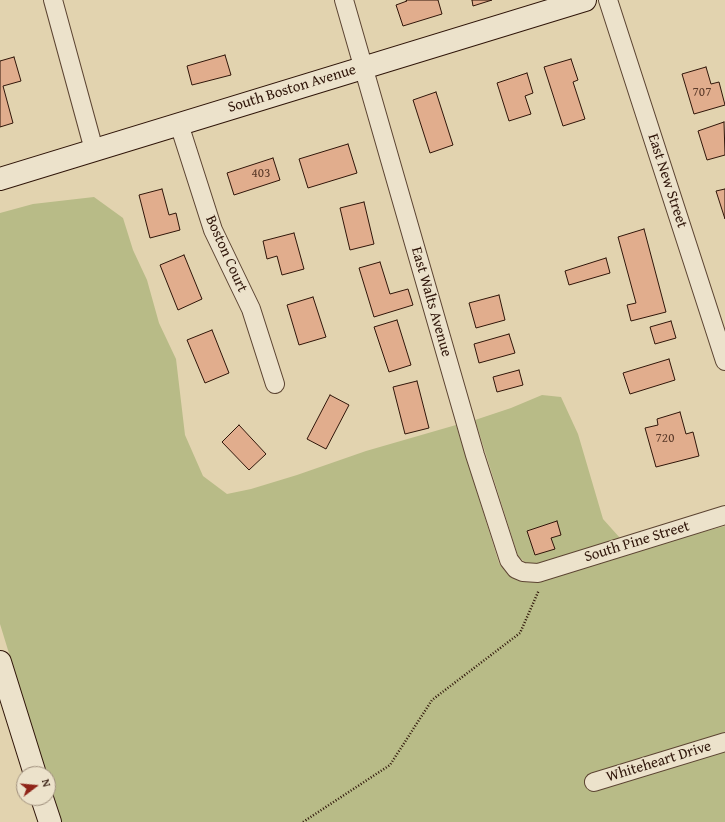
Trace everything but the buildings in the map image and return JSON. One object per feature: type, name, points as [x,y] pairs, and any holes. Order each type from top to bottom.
[{"type":"street","points":[[53,0],[94,150]]},
{"type":"street","name":"East Walts Avenue","points":[[344,0],[475,455],[509,560],[516,569],[523,572],[538,573],[548,570]]},
{"type":"street","name":"South Boston Avenue","points":[[0,179],[585,0]]},
{"type":"street","name":"East New Street","points":[[608,0],[725,362]]},
{"type":"street","name":"Boston Court","points":[[179,124],[213,230],[251,309],[275,384]]},
{"type":"street","name":"South Pine Street","points":[[548,570],[725,515]]},
{"type":"street","points":[[0,662],[32,766]]},
{"type":"street","name":"Whiteheart Drive","points":[[594,782],[725,742]]},
{"type":"street","points":[[45,806],[50,822]]},
{"type":"path","points":[[303,822],[390,764],[432,700],[520,633],[548,570]]},
{"type":"green space","points":[[94,197],[123,218],[133,250],[147,280],[159,323],[176,359],[185,435],[203,476],[227,494],[251,489],[366,451],[456,425],[499,563],[508,575],[522,582],[541,581],[725,526],[725,822],[61,822],[56,806],[56,766],[44,766],[0,624],[0,213],[33,204]]},
{"type":"green space","points":[[542,395],[561,397],[578,434],[603,519],[620,538],[537,564],[526,563],[518,556],[475,420],[511,408]]}]
